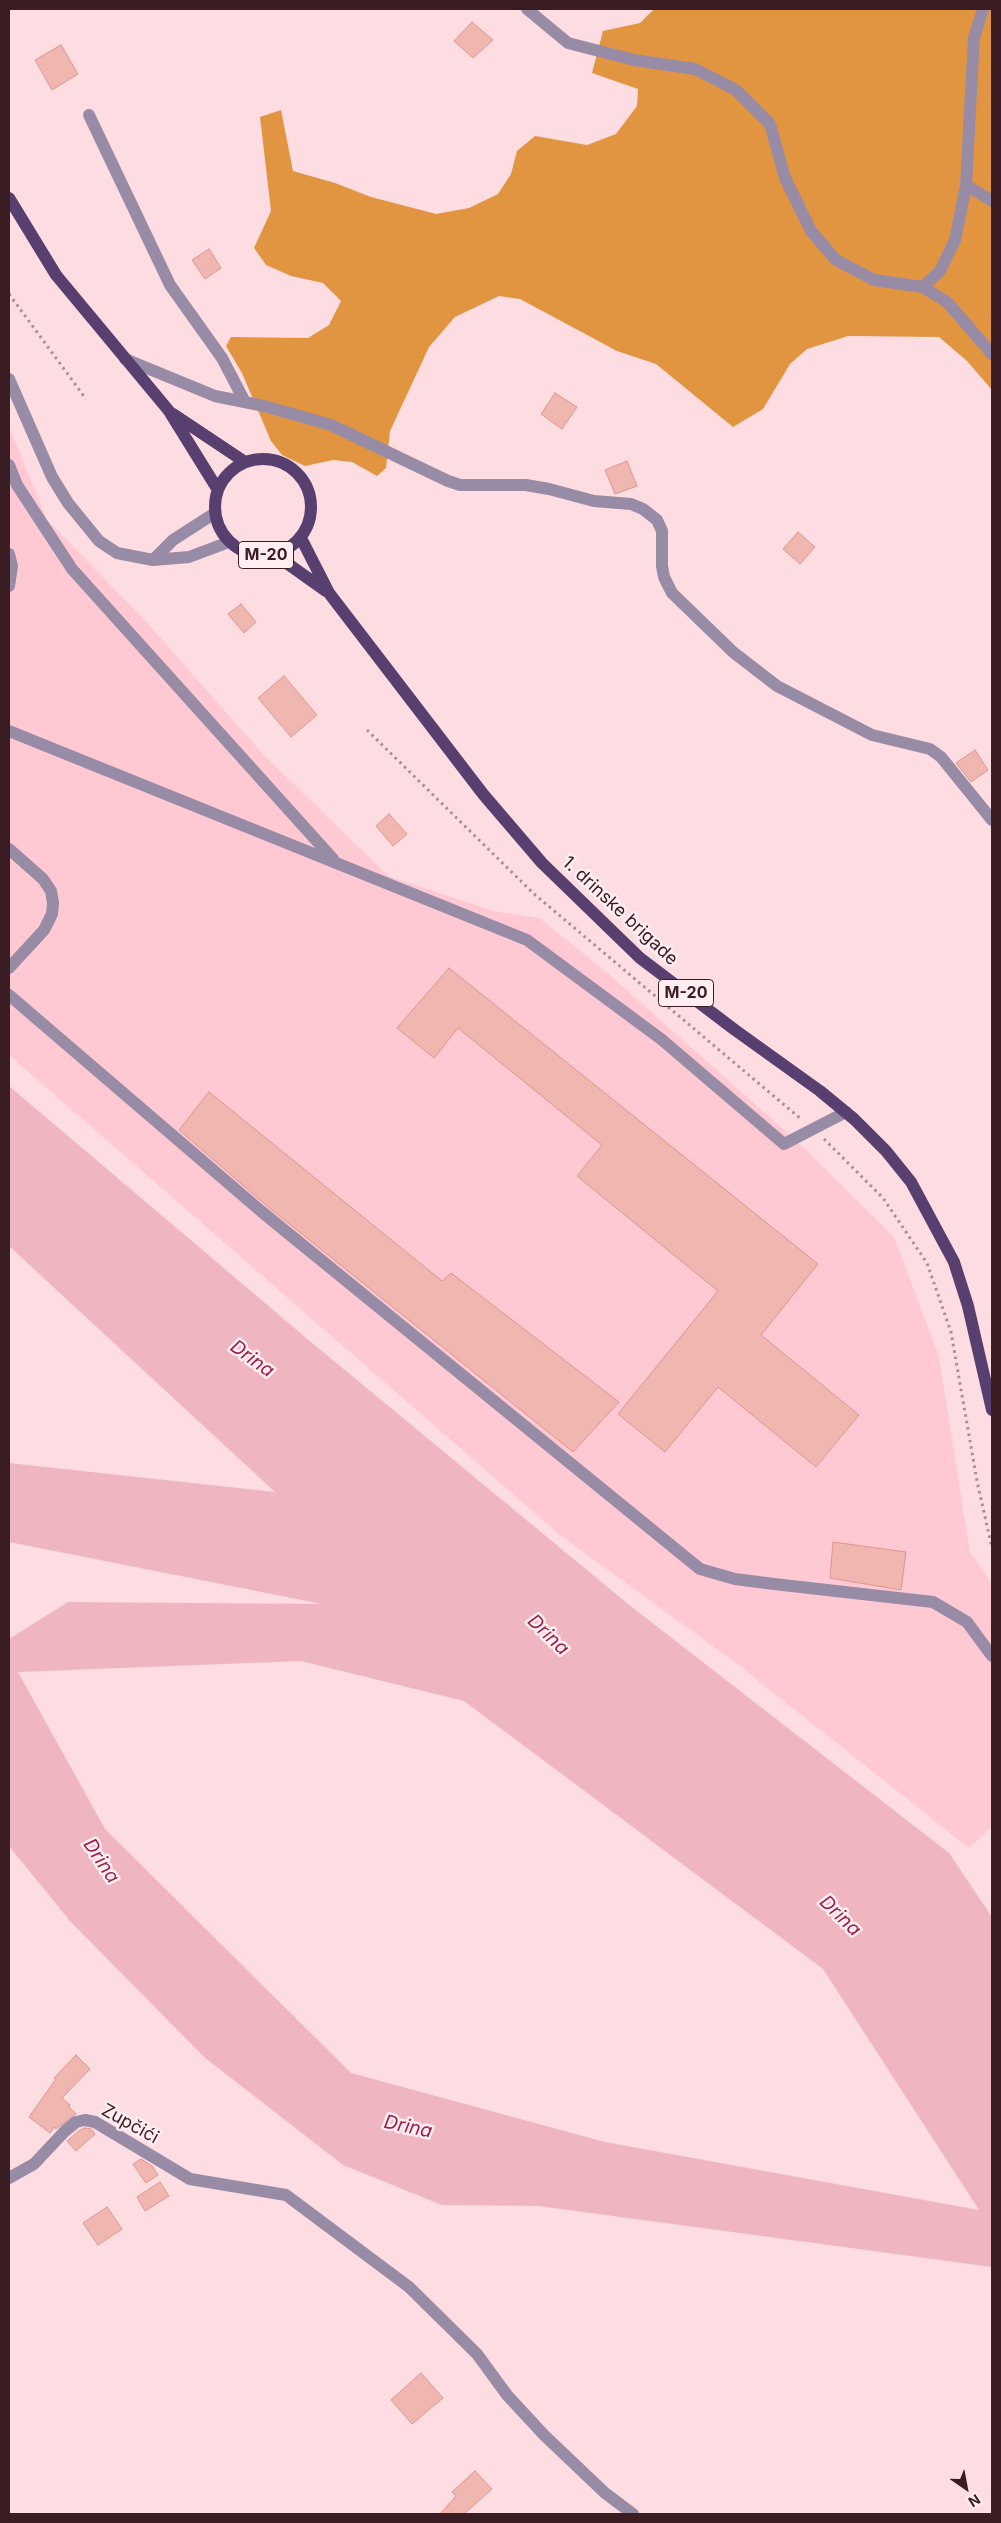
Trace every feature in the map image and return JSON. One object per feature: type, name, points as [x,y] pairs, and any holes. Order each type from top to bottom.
[{"type":"main road","points":[[9,198],[56,275],[169,411],[218,490]]},
{"type":"main road","points":[[169,411],[245,462],[229,473],[218,490],[215,513]]},
{"type":"main road","name":"M-20","points":[[215,513],[220,529],[229,542],[242,551],[258,556],[274,554],[289,548],[301,538],[309,524],[312,508],[310,492],[303,478],[291,467],[277,460],[261,458],[245,462]]},
{"type":"main road","name":"M-20","points":[[301,538],[328,593]]},
{"type":"main road","name":"M-20","points":[[274,554],[328,593]]},
{"type":"main road","name":"1. drinske brigade","points":[[328,593],[483,794],[542,863],[640,958],[846,1112],[886,1151],[911,1182],[935,1222],[954,1262],[968,1306],[992,1410]]},
{"type":"street","points":[[527,9],[568,43],[634,60],[694,69],[736,90],[770,124],[785,178],[811,231],[836,260],[874,280],[923,287],[947,302],[992,354]]},
{"type":"street","points":[[923,287],[940,271],[955,240],[966,185],[974,38],[984,9]]},
{"type":"street","points":[[89,114],[170,285],[222,358],[244,402]]},
{"type":"street","points":[[966,185],[992,201]]},
{"type":"street","points":[[125,359],[216,396],[331,425],[460,485],[526,485],[594,501],[630,504],[643,509],[657,520],[662,531],[662,566],[664,577],[672,593],[733,652],[776,686],[872,735],[930,748],[940,757],[992,820]]},
{"type":"street","points":[[9,379],[38,449],[68,503],[99,541],[116,553],[153,560],[189,557],[229,542]]},
{"type":"street","points":[[9,465],[17,485],[72,568],[336,863]]},
{"type":"street","points":[[153,560],[173,540],[215,513]]},
{"type":"street","points":[[9,554],[12,566],[9,586]]},
{"type":"street","points":[[9,731],[527,940],[661,1039],[784,1144],[846,1112]]},
{"type":"street","points":[[9,850],[42,878],[51,891],[53,903],[52,914],[44,930],[9,968]]},
{"type":"street","points":[[9,995],[262,1212],[700,1569],[764,1583],[933,1602],[968,1622],[992,1656]]},
{"type":"street","name":"Zupčići","points":[[9,2178],[34,2164],[65,2131],[76,2122],[85,2120],[95,2122],[190,2179],[286,2195],[409,2287],[477,2354],[507,2395],[544,2435],[605,2493],[634,2514]]},
{"type":"path","points":[[9,294],[86,399]]},
{"type":"shaded area","points":[[654,9],[992,9],[992,390],[967,361],[939,337],[848,336],[807,349],[790,364],[763,409],[733,427],[656,364],[617,351],[520,299],[499,296],[455,317],[429,347],[390,431],[386,468],[377,476],[352,462],[333,460],[305,466],[282,455],[271,441],[242,373],[226,346],[231,337],[308,338],[329,325],[341,301],[323,283],[291,276],[266,265],[254,248],[271,211],[260,117],[281,110],[293,171],[335,183],[371,197],[436,214],[469,208],[498,194],[511,174],[517,151],[535,136],[587,145],[616,134],[637,106],[638,89],[592,73],[603,31],[640,23]]},
{"type":"shaded area","points":[[9,427],[47,520],[141,616],[263,754],[388,876],[494,911],[539,918],[605,971],[804,1148],[894,1237],[939,1357],[970,1552],[992,1583],[992,1826],[969,1848],[732,1660],[560,1535],[9,1055]]},
{"type":"water","name":"Drina","points":[[9,1086],[311,1342],[628,1604],[949,1853],[992,1917],[992,2267],[539,2206],[442,2205],[343,2165],[204,2057],[70,1921],[9,1846],[9,1639],[68,1602],[322,1604],[9,1542],[9,1463],[275,1492],[9,1246]],"holes":[[[301,1661],[464,1701],[823,1969],[979,2210],[605,2142],[351,2073],[105,1829],[18,1672]]]},
{"type":"building","points":[[472,22],[493,40],[473,58],[454,41]]},
{"type":"building","points":[[61,45],[78,74],[52,90],[35,60]]},
{"type":"building","points":[[209,249],[221,268],[205,279],[192,260]]},
{"type":"building","points":[[555,393],[577,407],[562,429],[541,414]]},
{"type":"building","points":[[627,461],[637,486],[615,494],[605,470]]},
{"type":"building","points":[[798,532],[815,547],[800,564],[783,549]]},
{"type":"building","points":[[241,604],[256,622],[244,633],[228,614]]},
{"type":"building","points":[[284,676],[317,715],[291,737],[258,698]]},
{"type":"building","points":[[975,750],[988,770],[971,782],[956,763]]},
{"type":"building","points":[[389,814],[407,834],[393,846],[376,826]]},
{"type":"building","points":[[449,968],[818,1264],[761,1335],[859,1415],[816,1467],[718,1387],[665,1452],[618,1414],[718,1291],[577,1176],[602,1145],[458,1028],[434,1058],[397,1028]]},
{"type":"building","points":[[209,1092],[442,1281],[451,1273],[619,1402],[573,1452],[267,1206],[179,1130]]},
{"type":"building","points":[[833,1542],[906,1552],[901,1590],[830,1578]]},
{"type":"building","points":[[76,2055],[90,2069],[62,2098],[76,2114],[56,2129],[54,2127],[50,2133],[29,2117],[56,2079],[54,2078]]},
{"type":"building","points":[[85,2128],[91,2129],[95,2134],[76,2151],[67,2141]]},
{"type":"building","points":[[141,2159],[152,2166],[158,2175],[146,2183],[133,2164]]},
{"type":"building","points":[[160,2182],[169,2196],[145,2211],[137,2197]]},
{"type":"building","points":[[107,2207],[122,2229],[98,2245],[83,2223]]},
{"type":"building","points":[[421,2373],[443,2398],[412,2424],[391,2400]]},
{"type":"building","points":[[475,2471],[492,2489],[464,2514],[440,2514],[456,2496],[452,2492]]}]
